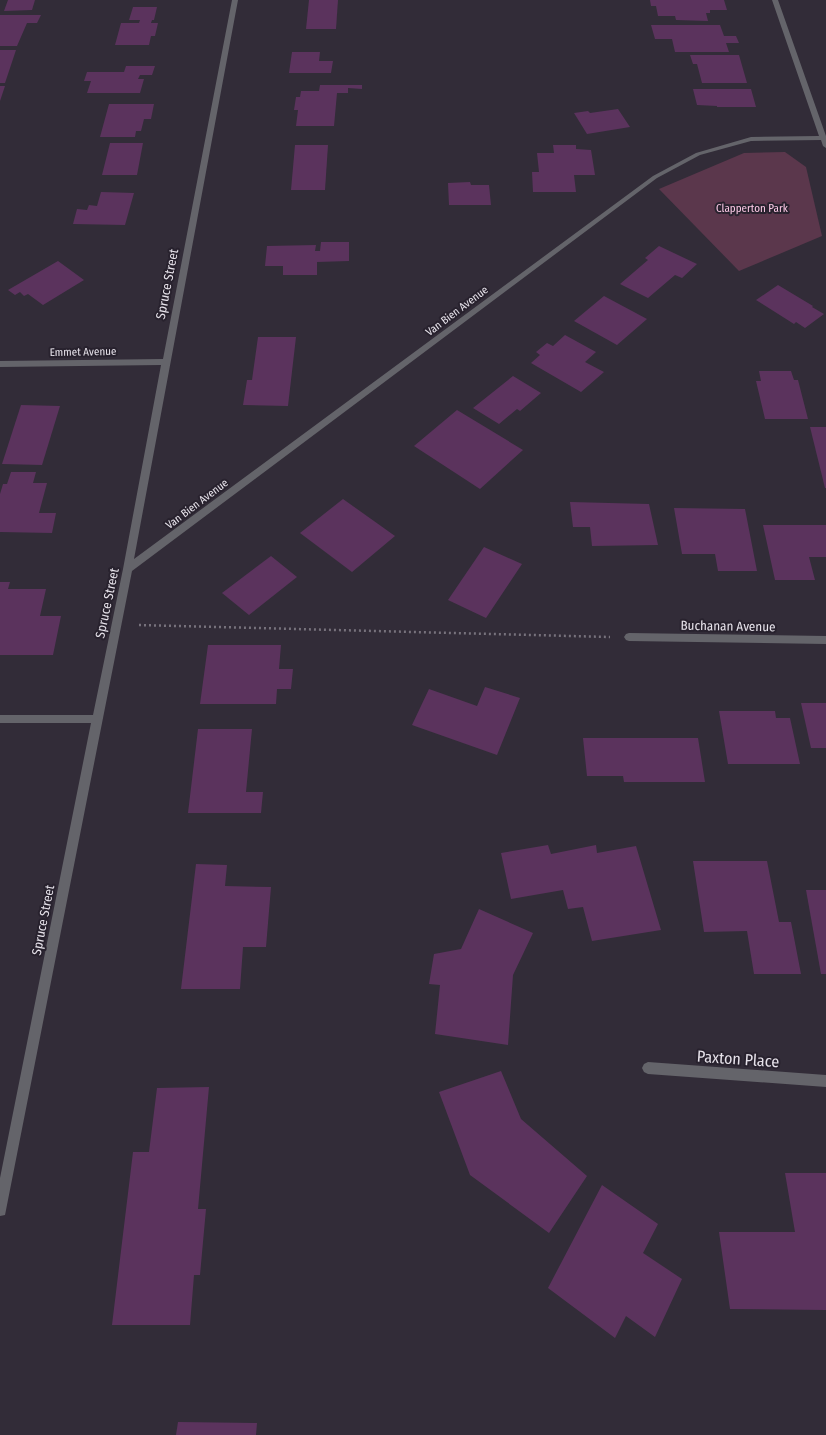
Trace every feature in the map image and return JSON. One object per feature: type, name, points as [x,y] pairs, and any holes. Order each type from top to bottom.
[{"type":"street","name":"Spruce Street","points":[[0,1210],[128,569],[166,362],[236,0]]},
{"type":"street","points":[[775,0],[825,141]]},
{"type":"street","name":"Van Bien Avenue","points":[[128,569],[655,177],[698,154],[751,139],[825,141]]},
{"type":"street","name":"Emmet Avenue","points":[[0,364],[166,362]]},
{"type":"street","name":"Buchanan Avenue","points":[[629,637],[826,640]]},
{"type":"street","points":[[0,719],[97,719]]},
{"type":"street","name":"Paxton Place","points":[[648,1068],[826,1081]]},
{"type":"path","points":[[117,624],[629,637]]},
{"type":"green space","name":"Clapperton Park","points":[[785,152],[806,167],[822,236],[739,271],[659,189],[744,153]]},
{"type":"building","points":[[8,0],[35,0],[32,10],[4,11]]},
{"type":"building","points":[[309,0],[338,0],[336,29],[306,29]]},
{"type":"building","points":[[650,0],[724,0],[727,10],[710,10],[710,13],[706,13],[708,21],[676,20],[675,16],[658,16],[656,6],[651,6]]},
{"type":"building","points":[[133,7],[157,7],[154,20],[152,20],[151,23],[158,23],[155,36],[151,36],[149,45],[115,45],[121,23],[139,23],[140,20],[129,20]]},
{"type":"building","points":[[0,15],[41,15],[37,23],[27,23],[17,46],[0,46]]},
{"type":"building","points":[[651,25],[720,25],[724,36],[736,36],[739,43],[726,43],[729,52],[675,52],[672,39],[655,39]]},
{"type":"building","points":[[0,50],[16,50],[5,83],[0,83]]},
{"type":"building","points":[[292,52],[320,52],[319,61],[333,61],[331,73],[289,73]]},
{"type":"building","points":[[690,55],[739,55],[747,83],[702,83],[697,64],[693,64]]},
{"type":"building","points":[[126,66],[155,66],[152,75],[140,75],[138,79],[144,79],[140,93],[87,93],[91,81],[84,81],[87,72],[124,72]]},
{"type":"building","points":[[320,85],[362,85],[362,89],[348,88],[348,93],[337,93],[334,126],[296,126],[298,110],[294,110],[296,97],[300,97],[301,91],[319,91]]},
{"type":"building","points":[[0,86],[5,86],[0,101]]},
{"type":"building","points":[[693,89],[751,89],[756,107],[717,107],[697,105]]},
{"type":"building","points":[[109,104],[154,104],[151,119],[144,119],[141,131],[136,131],[135,137],[100,137]]},
{"type":"building","points":[[618,109],[630,127],[587,134],[574,113],[588,111],[590,113]]},
{"type":"building","points":[[110,143],[143,143],[137,175],[102,175]]},
{"type":"building","points":[[295,145],[328,145],[325,190],[291,190]]},
{"type":"building","points":[[553,145],[576,145],[576,149],[591,150],[595,175],[574,175],[576,192],[533,192],[532,172],[539,172],[537,153],[554,153]]},
{"type":"building","points":[[470,182],[471,185],[489,185],[491,205],[449,205],[448,183]]},
{"type":"building","points":[[101,192],[134,193],[125,225],[73,224],[77,209],[87,210],[89,205],[97,206]]},
{"type":"building","points":[[321,242],[349,242],[349,261],[317,262],[317,275],[283,275],[283,266],[265,266],[267,246],[316,245],[315,251],[320,251]]},
{"type":"building","points":[[659,246],[697,264],[682,278],[675,275],[648,298],[620,284],[648,260],[645,258]]},
{"type":"building","points":[[58,261],[84,280],[43,305],[28,294],[24,296],[20,292],[15,295],[8,290]]},
{"type":"building","points":[[778,285],[824,314],[805,328],[796,322],[794,324],[756,300]]},
{"type":"building","points":[[604,296],[647,319],[617,345],[574,321]]},
{"type":"building","points":[[565,335],[596,352],[585,362],[604,372],[581,392],[531,363],[540,355],[536,352],[547,343],[553,346]]},
{"type":"building","points":[[258,337],[296,337],[288,406],[243,405],[247,380],[252,380]]},
{"type":"building","points":[[759,371],[791,371],[794,380],[798,380],[808,419],[765,419],[756,381],[761,381]]},
{"type":"building","points":[[513,376],[541,393],[520,411],[517,409],[499,424],[473,408]]},
{"type":"building","points":[[21,405],[60,406],[42,465],[2,464]]},
{"type":"building","points":[[457,410],[523,450],[480,489],[414,446]]},
{"type":"building","points":[[810,427],[826,427],[826,488],[825,488]]},
{"type":"building","points":[[11,472],[36,472],[33,483],[47,483],[39,513],[56,513],[52,533],[0,532],[0,494],[3,484],[7,484]]},
{"type":"building","points":[[343,499],[395,536],[352,572],[300,533]]},
{"type":"building","points":[[570,502],[649,504],[658,545],[592,546],[590,527],[573,527]]},
{"type":"building","points":[[674,508],[745,509],[757,571],[718,571],[715,554],[682,554]]},
{"type":"building","points":[[763,525],[826,525],[826,557],[809,557],[815,580],[775,580]]},
{"type":"building","points":[[484,547],[522,564],[486,618],[448,600]]},
{"type":"building","points":[[271,556],[297,577],[249,615],[222,593]]},
{"type":"building","points":[[0,582],[10,582],[8,589],[46,589],[40,616],[61,616],[53,655],[0,655]]},
{"type":"building","points":[[208,645],[281,645],[279,669],[293,669],[291,689],[277,689],[276,704],[200,704]]},
{"type":"building","points":[[485,687],[520,698],[497,755],[412,725],[429,689],[477,706]]},
{"type":"building","points":[[801,703],[826,703],[826,748],[811,748]]},
{"type":"building","points":[[719,711],[775,711],[776,718],[790,718],[800,764],[728,764]]},
{"type":"building","points":[[198,729],[252,729],[246,792],[263,792],[261,813],[188,813]]},
{"type":"building","points":[[583,738],[698,738],[705,782],[624,782],[623,776],[587,776]]},
{"type":"building","points":[[548,845],[551,854],[596,845],[597,853],[636,846],[661,930],[592,941],[583,907],[568,909],[563,890],[511,899],[501,853]]},
{"type":"building","points":[[693,861],[767,861],[779,922],[791,922],[801,974],[754,974],[747,931],[704,932]]},
{"type":"building","points":[[196,864],[227,865],[225,886],[271,887],[266,947],[243,947],[240,989],[181,989]]},
{"type":"building","points":[[806,890],[826,890],[826,974],[821,974]]},
{"type":"building","points":[[479,909],[533,933],[513,975],[508,1045],[435,1034],[440,985],[429,984],[434,954],[461,949]]},
{"type":"building","points":[[501,1071],[521,1119],[587,1176],[549,1233],[470,1175],[439,1092]]},
{"type":"building","points":[[209,1087],[198,1209],[206,1209],[200,1275],[194,1275],[190,1325],[112,1325],[133,1152],[149,1152],[157,1088]]},
{"type":"building","points":[[785,1173],[826,1173],[826,1310],[730,1309],[719,1232],[795,1232]]},
{"type":"building","points":[[602,1185],[658,1224],[643,1253],[682,1279],[655,1337],[626,1316],[615,1338],[548,1288]]},
{"type":"building","points":[[178,1422],[257,1423],[256,1435],[176,1435]]}]
